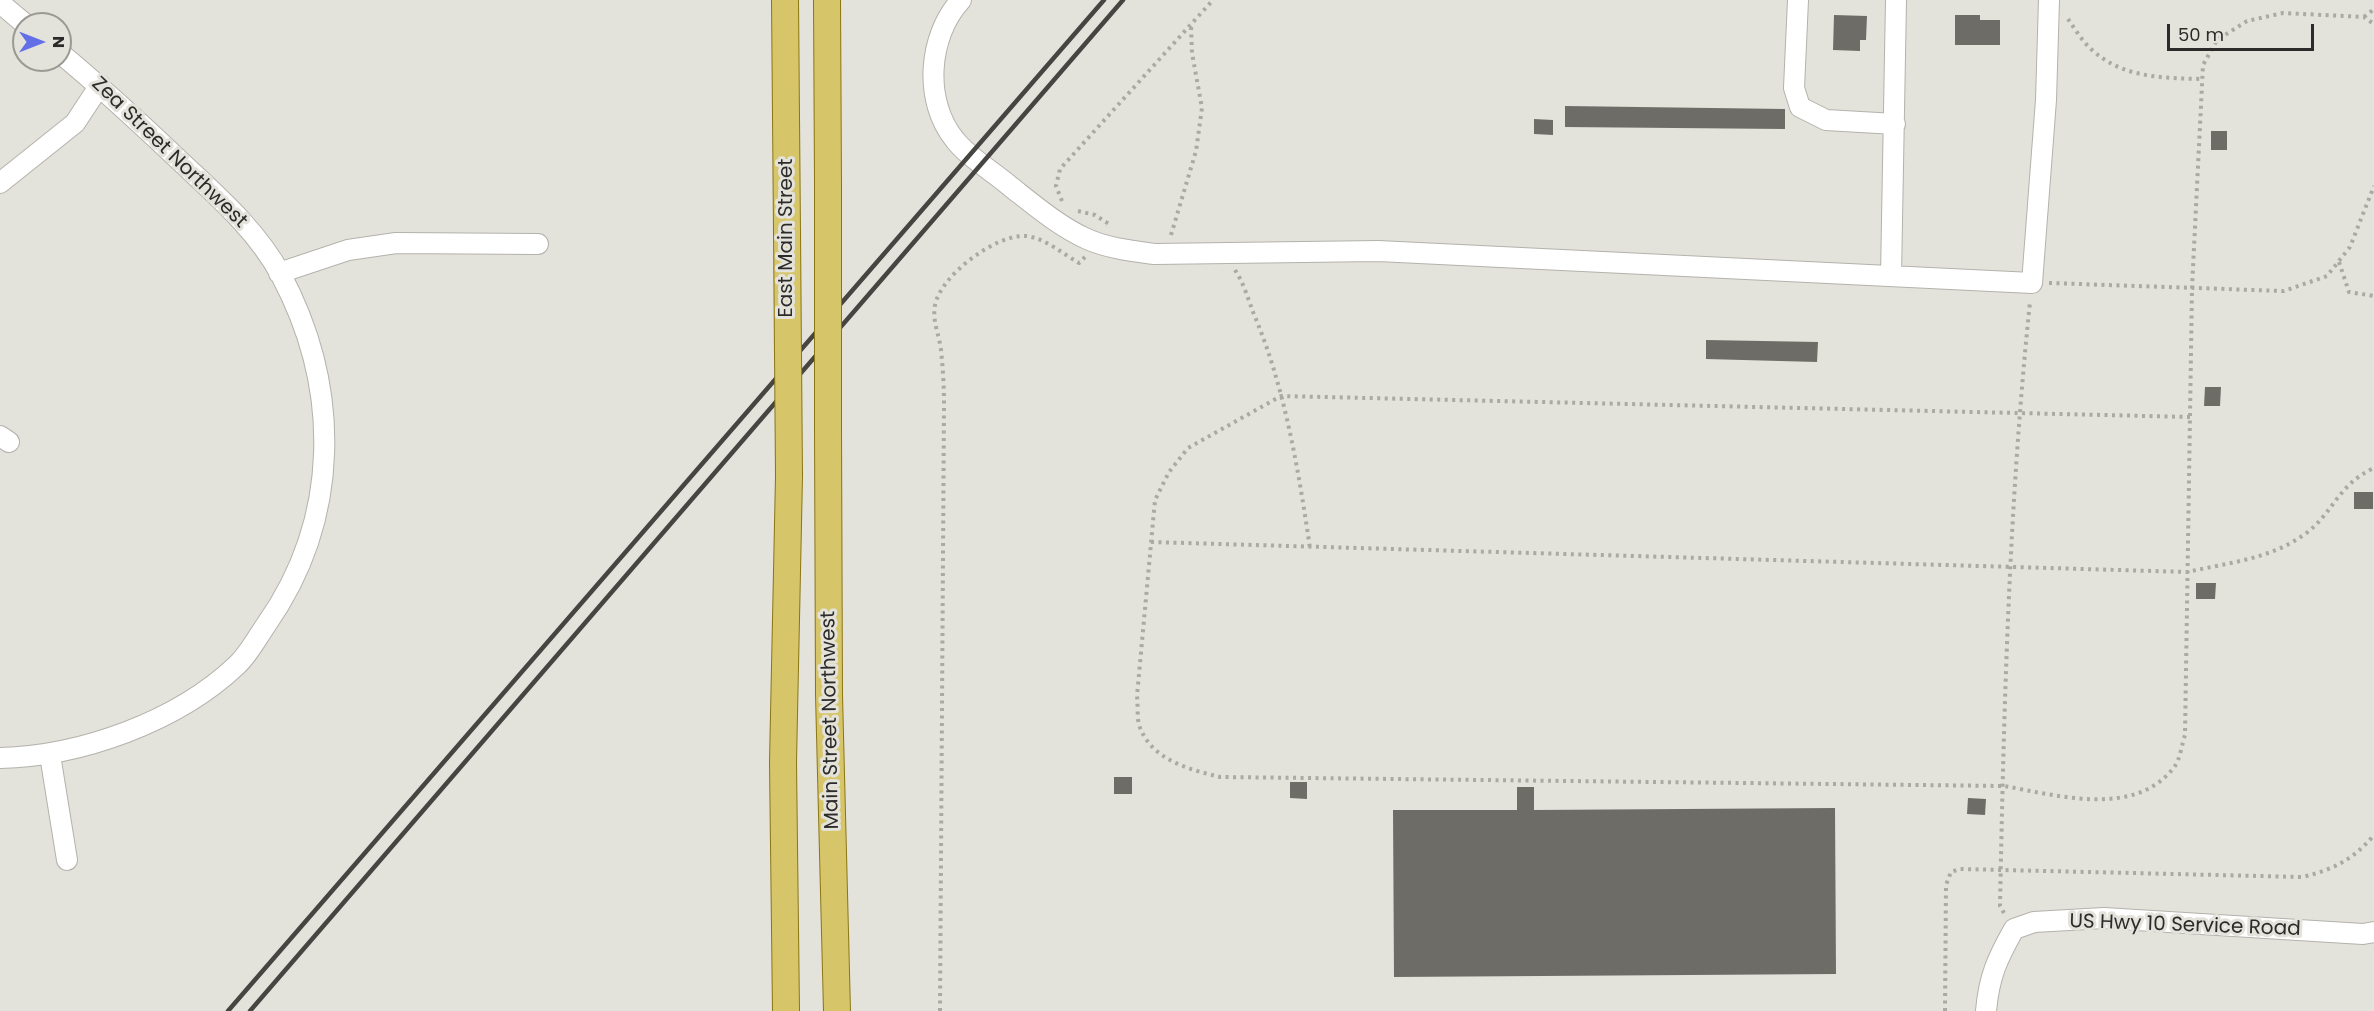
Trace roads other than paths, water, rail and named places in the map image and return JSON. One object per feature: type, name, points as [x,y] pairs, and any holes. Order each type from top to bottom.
[{"type":"main road","name":"East Main Street","points":[[785,0],[789,476],[783,762],[786,1011]]},
{"type":"main road","name":"East Main Street","points":[[827,0],[828,429]]},
{"type":"main road","name":"Main Street Northwest","points":[[828,429],[829,695],[837,1011]]},
{"type":"street","points":[[961,0],[953,9],[939,39],[932,71],[936,100],[942,119],[955,141],[1033,204],[1087,239],[1126,250],[1164,253],[1378,251],[2031,282],[2046,100],[2049,0]]},
{"type":"street","points":[[1798,0],[1794,88],[1800,107],[1826,120],[1895,124]]},
{"type":"street","points":[[1891,276],[1896,0]]},
{"type":"street","points":[[0,3],[12,13]]},
{"type":"street","name":"Zea Street Northwest","points":[[0,758],[50,755],[102,741],[173,712],[238,665],[280,605],[314,523],[322,484],[325,441],[322,396],[315,357],[300,315],[279,273],[243,221],[100,86],[72,63]]},
{"type":"street","points":[[0,183],[75,123],[100,86]]},
{"type":"street","points":[[279,273],[348,250],[396,243],[538,244]]},
{"type":"street","points":[[50,755],[66,860]]},
{"type":"street","name":"US Hwy 10 Service Road","points":[[1986,1011],[1989,980],[2014,929],[2034,922],[2104,918],[2374,933]]},
{"type":"railway","points":[[228,1011],[1104,0]]},
{"type":"railway","points":[[250,1011],[1123,0]]}]
